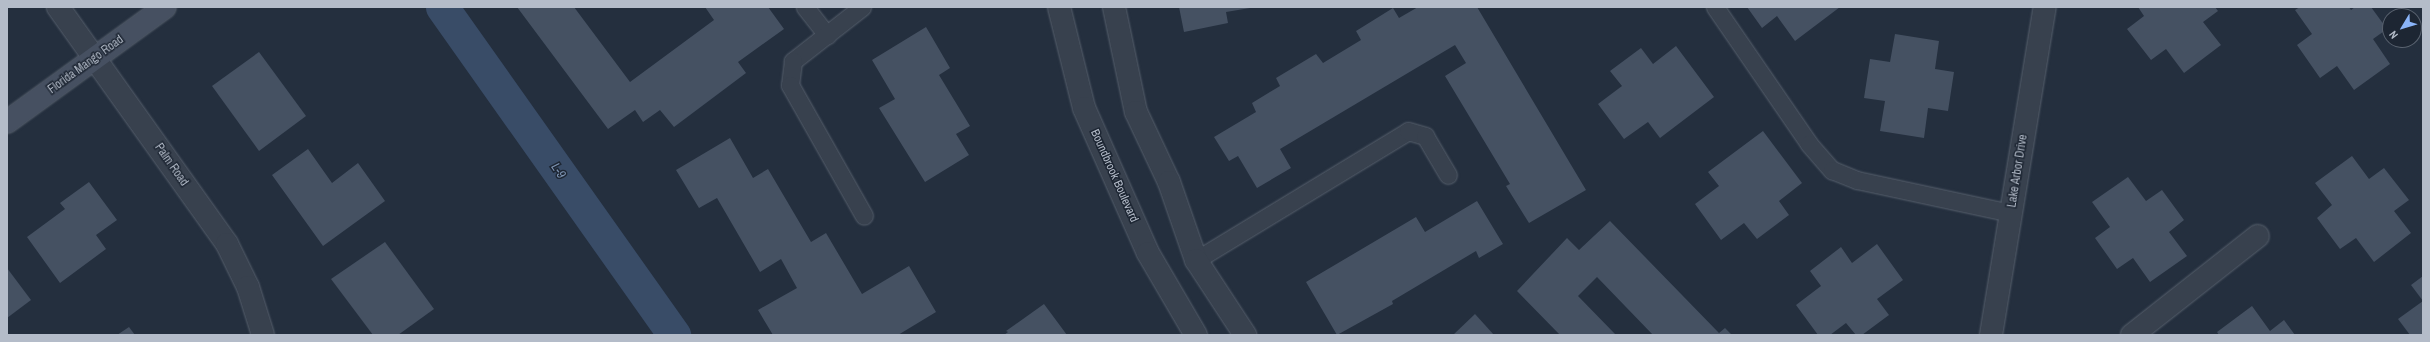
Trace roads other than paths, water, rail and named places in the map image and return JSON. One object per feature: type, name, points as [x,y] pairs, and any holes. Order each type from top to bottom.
[{"type":"street","name":"Palm Road","points":[[58,7],[227,244],[248,287],[262,335]]},
{"type":"street","name":"Florida Mango Road","points":[[7,122],[165,7]]},
{"type":"street","name":"Boundbrook Boulevard","points":[[1059,7],[1084,108],[1148,253],[1196,335]]},
{"type":"street","points":[[1114,7],[1136,112],[1169,182],[1196,260],[1245,335]]},
{"type":"street","name":"Lake Arbor Drive","points":[[1991,335],[2045,7]]},
{"type":"street","points":[[2132,335],[2258,236]]},
{"type":"lane","points":[[805,7],[827,35]]},
{"type":"lane","points":[[862,7],[793,61],[790,85],[864,216]]},
{"type":"lane","points":[[1715,7],[1809,144],[1832,170],[1857,180],[2011,213]]},
{"type":"lane","points":[[1196,260],[1408,131],[1425,136],[1448,175]]},
{"type":"waterway","name":"L-9","points":[[442,7],[674,335]]}]
